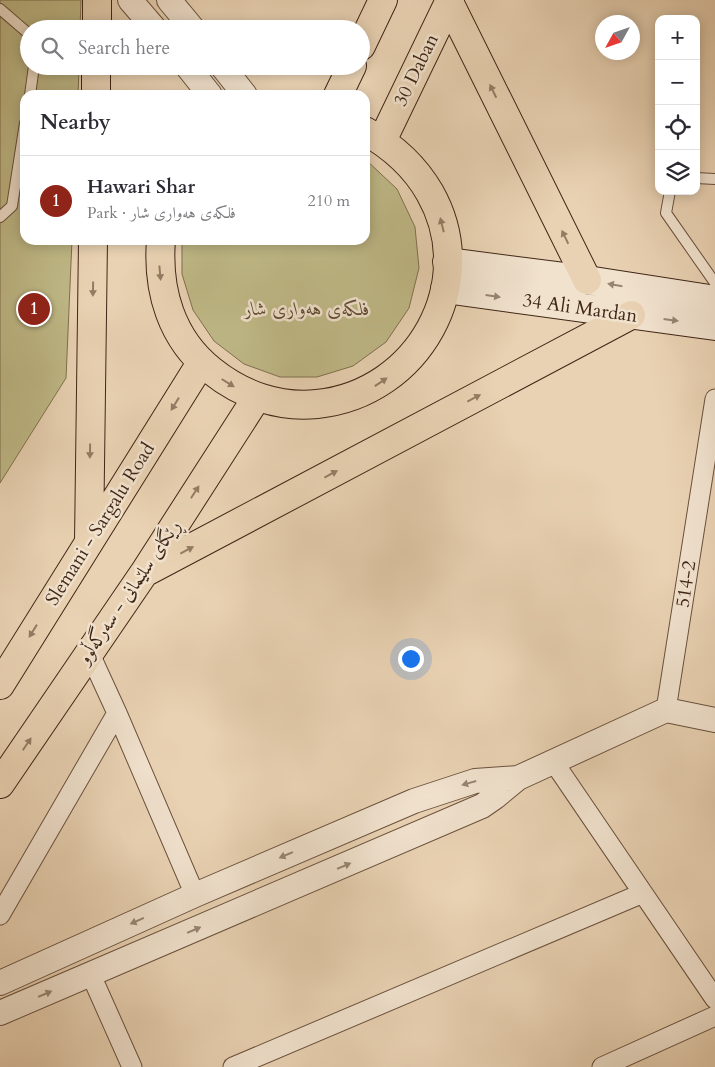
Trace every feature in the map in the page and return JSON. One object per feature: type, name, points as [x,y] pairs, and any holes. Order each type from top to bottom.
[{"type":"main road","points":[[96,20],[97,0]]},
{"type":"main road","points":[[370,27],[383,0]]},
{"type":"main road","points":[[450,1],[586,280]]},
{"type":"main road","name":"30 Daban","points":[[374,136],[450,1]]},
{"type":"main road","points":[[96,75],[96,90]]},
{"type":"main road","points":[[340,90],[348,75]]},
{"type":"main road","points":[[161,245],[159,261],[161,284],[166,306],[175,326],[187,346],[202,363],[227,383],[257,398],[280,404],[305,406],[330,403],[353,397],[376,386],[402,366],[428,335],[438,313],[445,289],[448,262],[446,238],[440,215],[430,193],[417,173],[401,155],[374,136]]},
{"type":"main road","points":[[89,541],[94,245]]},
{"type":"main road","name":"34 Ali Mardan","points":[[448,262],[586,280],[715,300]]},
{"type":"main road","name":"34 Ali Mardan","points":[[445,289],[715,326]]},
{"type":"main road","points":[[144,573],[631,315]]},
{"type":"main road","name":"Slemani - Sargalu Road","points":[[0,684],[202,363]]},
{"type":"main road","name":"ڕێگای سلێمانی - سەرگەڵوو","points":[[0,784],[144,573],[257,398]]},
{"type":"street","points":[[130,0],[148,20]]},
{"type":"street","points":[[154,20],[169,0],[186,20]]},
{"type":"street","points":[[194,75],[206,90]]},
{"type":"street","points":[[229,75],[241,90]]},
{"type":"street","name":"514-2","points":[[666,710],[715,399]]},
{"type":"street","points":[[89,652],[195,895]]},
{"type":"street","points":[[0,1013],[482,806],[518,778],[553,760],[666,710],[715,720]]},
{"type":"street","points":[[0,915],[117,713]]},
{"type":"street","points":[[553,760],[715,999]]},
{"type":"street","points":[[0,983],[195,895],[414,801],[475,781],[518,778]]},
{"type":"street","points":[[233,1067],[260,1062],[643,893]]},
{"type":"street","points":[[91,975],[132,1067]]},
{"type":"street","points":[[602,1067],[715,1016]]},
{"type":"lane","points":[[6,0],[0,7],[20,26]]},
{"type":"lane","points":[[31,90],[33,75]]},
{"type":"lane","points":[[0,217],[12,206],[20,155]]},
{"type":"lane","points":[[700,178],[715,179]]},
{"type":"lane","points":[[669,195],[666,213],[715,283]]},
{"type":"green space","points":[[0,0],[81,0],[80,20],[20,20],[20,75],[79,75],[78,90],[20,90],[20,245],[72,245],[66,378],[0,483]]},
{"type":"green space","name":"فلکەی هەواری شار","points":[[370,164],[397,189],[415,227],[419,268],[409,308],[386,342],[353,366],[317,377],[280,377],[244,364],[214,341],[193,310],[182,274],[182,245],[370,245]]},
{"type":"place","name":"Hawari Shar","points":[[34,309]]}]
